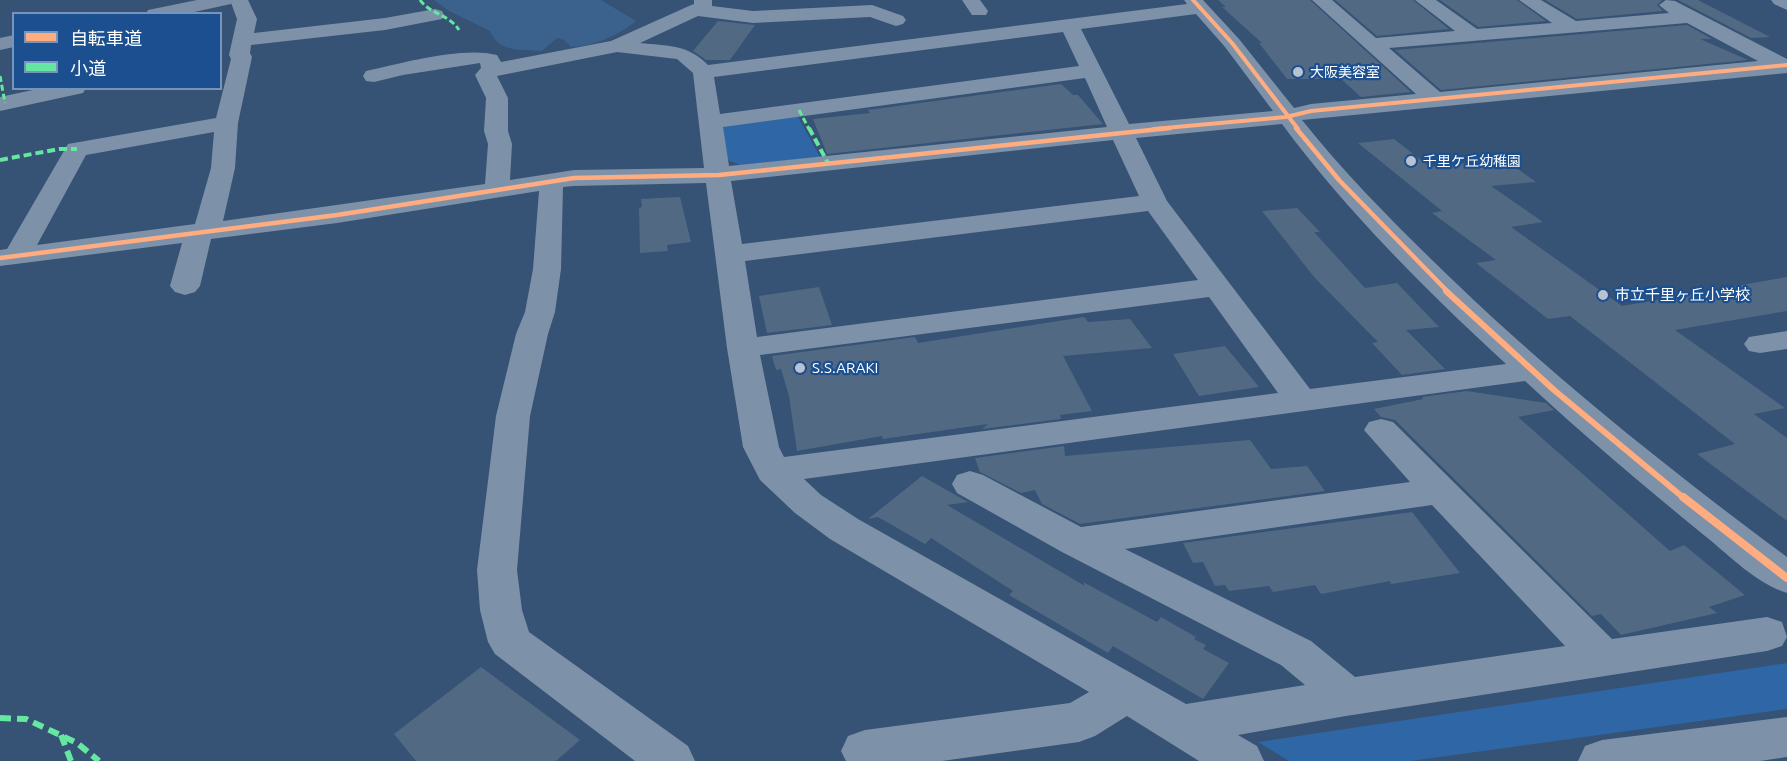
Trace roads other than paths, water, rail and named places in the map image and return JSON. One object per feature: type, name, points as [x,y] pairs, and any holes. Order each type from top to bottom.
[{"type":"main road","points":[[165,12],[225,0]]},
{"type":"street","points":[[185,286],[224,168],[226,123],[236,53],[248,19],[239,0]]},
{"type":"street","points":[[1321,0],[1436,100]]},
{"type":"street","points":[[1425,0],[1473,35]]},
{"type":"street","points":[[1528,0],[1571,26]]},
{"type":"street","points":[[1659,0],[1785,67]]},
{"type":"street","points":[[1780,0],[1787,4]]},
{"type":"street","points":[[703,72],[1068,24],[1197,4],[1231,39],[1286,117],[1338,178],[1406,251],[1533,370],[1646,466],[1787,578]]},
{"type":"street","points":[[497,191],[500,144],[496,131],[497,98],[486,75],[492,69],[519,66],[617,46],[700,5],[753,17],[814,7],[872,11],[896,20]]},
{"type":"street","points":[[236,53],[435,15]]},
{"type":"street","points":[[1371,44],[1688,16]]},
{"type":"street","points":[[1068,24],[1155,202],[1302,402]]},
{"type":"street","points":[[236,53],[335,43]]},
{"type":"street","points":[[617,46],[682,54],[691,59],[703,72],[743,348],[761,447],[773,471],[807,504],[844,529],[1127,692],[1240,761]]},
{"type":"street","points":[[374,76],[479,57],[490,59],[492,69]]},
{"type":"street","points":[[9,257],[337,215],[574,178],[719,175],[1286,117],[1311,111],[1785,67]]},
{"type":"street","points":[[709,122],[1090,70]]},
{"type":"street","points":[[0,105],[66,90]]},
{"type":"street","points":[[9,257],[77,149],[226,123]]},
{"type":"street","points":[[549,181],[552,193],[547,269],[540,312],[532,334],[513,416],[497,570],[501,610],[510,642],[671,761]]},
{"type":"street","points":[[729,254],[1155,202]]},
{"type":"street","points":[[743,348],[1216,287]]},
{"type":"street","points":[[773,471],[1533,370]]},
{"type":"street","points":[[1381,430],[1603,658]]},
{"type":"street","points":[[970,484],[1076,542],[1296,653],[1323,674],[1346,697]]},
{"type":"street","points":[[1076,542],[1441,491]]},
{"type":"street","points":[[1182,725],[1346,697],[1767,634]]},
{"type":"street","points":[[865,751],[1079,722],[1127,692]]},
{"type":"street","points":[[1602,761],[1787,737]]},
{"type":"place","name":"大阪美容室","points":[[1298,72]]},
{"type":"place","name":"千里ケ丘幼稚園","points":[[1411,161]]},
{"type":"place","name":"市立千里ヶ丘小学校","points":[[1603,295]]},
{"type":"place","name":"S.S.ARAKI","points":[[800,368]]}]
